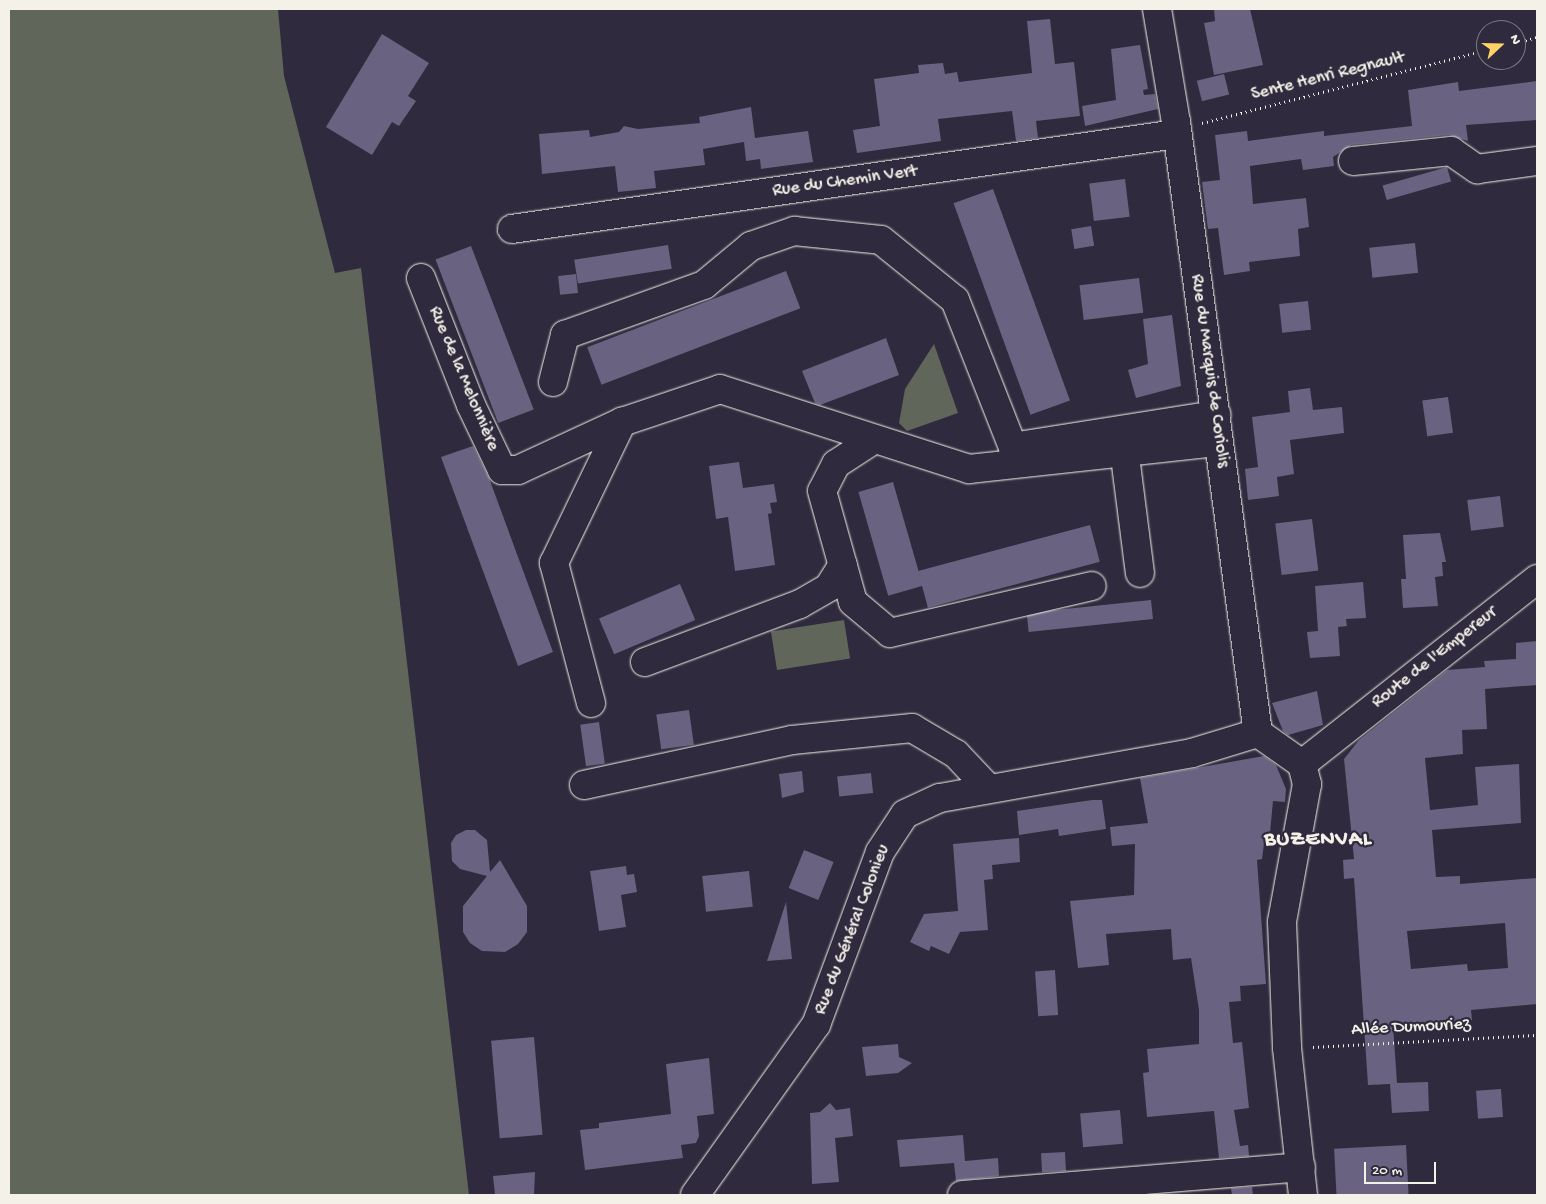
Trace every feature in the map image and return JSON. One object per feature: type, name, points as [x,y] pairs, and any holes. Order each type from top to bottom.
[{"type":"street","name":"Rue du Marquis de Coriolis","points":[[1156,9],[1177,132],[1258,733]]},
{"type":"street","name":"Rue du Chemin Vert","points":[[512,229],[1177,132]]},
{"type":"street","points":[[1353,161],[1451,151],[1477,169],[1537,162]]},
{"type":"street","points":[[553,382],[565,335],[704,285],[751,246],[794,231],[881,240],[955,300],[1015,455]]},
{"type":"street","name":"Rue de la Melonnière","points":[[421,278],[471,404],[502,470],[518,470],[622,422],[720,388],[873,440],[969,469],[1015,455],[1123,440],[1216,415]]},
{"type":"street","points":[[591,703],[554,563],[622,422]]},
{"type":"street","points":[[873,440],[836,464],[822,491],[853,602],[890,633],[1092,586]]},
{"type":"street","name":"Rue de la Melonnière","points":[[1123,440],[1219,442]]},
{"type":"street","points":[[1123,440],[1140,573]]},
{"type":"street","points":[[645,662],[800,604],[830,587],[843,566]]},
{"type":"street","name":"Route de l'Empereur","points":[[1302,764],[1332,738],[1537,579]]},
{"type":"street","points":[[584,785],[792,740],[912,728],[956,754],[989,789]]},
{"type":"street","points":[[1258,733],[1302,764],[1307,784],[1306,801],[1282,922],[1287,1048],[1303,1195]]},
{"type":"street","name":"Rue du Général Colonieu","points":[[695,1195],[816,1025],[880,852],[906,814],[940,798],[1192,753],[1258,733]]},
{"type":"street","points":[[962,1195],[1301,1167]]},
{"type":"path","name":"Sente Henri Regnault","points":[[1177,132],[1476,53]]},
{"type":"path","name":"Allée Dumouriez","points":[[1287,1048],[1537,1035]]},
{"type":"green space","points":[[9,9],[278,9],[284,76],[335,273],[361,268],[469,1195],[9,1195]]},
{"type":"green space","points":[[934,344],[958,413],[907,431],[899,423],[905,389]]},
{"type":"green space","points":[[844,620],[850,659],[777,670],[771,632]]},
{"type":"building","points":[[1214,9],[1250,9],[1263,65],[1214,75],[1204,23],[1215,21]]},
{"type":"building","points":[[1050,19],[1055,64],[1074,62],[1080,116],[1036,121],[1038,138],[1016,141],[1012,111],[938,119],[941,141],[857,153],[853,130],[880,126],[874,79],[919,73],[918,65],[943,63],[945,74],[957,72],[959,82],[1032,73],[1027,21]]},
{"type":"building","points":[[382,34],[429,63],[408,96],[416,101],[399,126],[392,122],[372,155],[326,127]]},
{"type":"building","points":[[1140,45],[1148,89],[1143,90],[1144,95],[1155,94],[1158,109],[1085,126],[1082,106],[1116,100],[1111,49]]},
{"type":"building","points":[[1224,74],[1229,94],[1202,101],[1197,81]]},
{"type":"building","points":[[1537,81],[1537,120],[1466,125],[1468,141],[1449,135],[1351,145],[1333,157],[1334,166],[1303,170],[1301,159],[1250,166],[1253,204],[1306,198],[1309,227],[1298,229],[1300,256],[1249,262],[1250,271],[1224,275],[1218,228],[1208,229],[1202,182],[1220,180],[1215,135],[1247,131],[1248,141],[1324,131],[1324,136],[1412,126],[1408,90],[1458,82],[1459,91]]},
{"type":"building","points":[[751,107],[755,138],[808,131],[813,162],[761,169],[760,159],[746,161],[744,142],[703,149],[705,165],[654,171],[656,188],[618,192],[615,166],[542,174],[539,134],[589,130],[590,137],[619,132],[624,126],[638,129],[700,123],[699,117]]},
{"type":"building","points":[[1447,167],[1451,181],[1387,200],[1383,185]]},
{"type":"building","points":[[1125,179],[1130,217],[1094,221],[1089,183]]},
{"type":"building","points":[[993,189],[1070,400],[1030,415],[954,203]]},
{"type":"building","points":[[1091,226],[1094,246],[1074,249],[1071,229]]},
{"type":"building","points":[[1415,243],[1418,273],[1372,278],[1369,248]]},
{"type":"building","points":[[668,245],[672,269],[578,284],[574,260]]},
{"type":"building","points":[[471,246],[534,409],[498,423],[436,260]]},
{"type":"building","points":[[786,271],[800,308],[601,385],[587,347]]},
{"type":"building","points":[[576,274],[578,293],[560,295],[558,276]]},
{"type":"building","points":[[1139,278],[1143,313],[1084,320],[1079,285]]},
{"type":"building","points":[[1308,301],[1311,330],[1282,333],[1279,304]]},
{"type":"building","points":[[1172,315],[1181,386],[1136,398],[1128,370],[1148,364],[1143,319]]},
{"type":"building","points":[[886,338],[899,375],[820,405],[815,403],[802,371]]},
{"type":"building","points":[[1310,388],[1313,410],[1342,407],[1344,433],[1290,440],[1294,474],[1277,477],[1279,496],[1248,500],[1245,469],[1258,467],[1252,417],[1290,412],[1288,391]]},
{"type":"building","points":[[1448,397],[1453,433],[1427,436],[1422,401]]},
{"type":"building","points":[[473,446],[489,478],[553,652],[518,666],[441,457]]},
{"type":"building","points":[[739,462],[743,488],[774,484],[777,502],[770,503],[772,513],[768,514],[775,565],[735,571],[728,517],[716,519],[709,466]]},
{"type":"building","points":[[893,482],[923,586],[888,596],[858,492]]},
{"type":"building","points":[[1500,496],[1504,527],[1471,531],[1467,500]]},
{"type":"building","points":[[1312,519],[1318,571],[1282,575],[1275,524]]},
{"type":"building","points":[[1090,525],[1100,562],[928,608],[918,571]]},
{"type":"building","points":[[1440,533],[1446,562],[1442,562],[1443,576],[1435,577],[1438,606],[1403,608],[1401,579],[1406,579],[1403,535]]},
{"type":"building","points":[[1363,582],[1366,618],[1346,619],[1347,626],[1338,627],[1340,656],[1310,658],[1307,632],[1318,631],[1315,586]]},
{"type":"building","points":[[680,584],[695,620],[614,654],[599,618]]},
{"type":"building","points":[[1151,600],[1153,619],[1029,632],[1027,613]]},
{"type":"building","points":[[1537,641],[1537,685],[1485,689],[1487,729],[1462,730],[1463,754],[1425,758],[1430,810],[1478,805],[1475,767],[1519,764],[1521,823],[1432,830],[1436,877],[1460,876],[1460,884],[1537,878],[1537,1004],[1471,1010],[1472,1020],[1393,1025],[1397,1083],[1428,1082],[1429,1111],[1392,1113],[1390,1084],[1368,1085],[1354,878],[1344,879],[1343,860],[1354,859],[1344,759],[1359,740],[1447,670],[1485,667],[1484,661],[1516,659],[1516,643]],"holes":[[[1505,923],[1508,968],[1468,971],[1467,964],[1411,969],[1407,931]]]},
{"type":"building","points":[[1317,691],[1323,725],[1288,735],[1283,731],[1272,703]]},
{"type":"building","points":[[689,710],[694,745],[661,749],[656,715]]},
{"type":"building","points":[[599,722],[605,764],[586,766],[580,725]]},
{"type":"building","points":[[1264,756],[1276,765],[1286,789],[1285,802],[1273,801],[1269,844],[1264,844],[1262,859],[1257,860],[1266,984],[1240,986],[1241,1001],[1229,1002],[1233,1043],[1242,1042],[1249,1108],[1234,1110],[1240,1146],[1248,1145],[1249,1156],[1219,1158],[1214,1111],[1147,1117],[1143,1073],[1149,1072],[1147,1049],[1199,1044],[1199,1010],[1191,958],[1173,960],[1171,929],[1106,934],[1109,965],[1078,968],[1070,901],[1134,895],[1135,844],[1112,846],[1110,827],[1148,823],[1140,778]]},
{"type":"building","points":[[802,771],[804,792],[782,798],[779,774]]},
{"type":"building","points":[[871,773],[873,793],[839,796],[837,777]]},
{"type":"building","points":[[1102,800],[1106,829],[1059,836],[1058,829],[1019,835],[1017,811]]},
{"type":"building","points":[[466,830],[475,830],[487,840],[490,872],[500,860],[527,906],[527,932],[518,944],[505,952],[482,951],[470,943],[463,932],[463,906],[487,876],[460,869],[452,861],[451,843],[456,835]]},
{"type":"building","points":[[1019,838],[1020,862],[992,865],[993,879],[984,880],[988,930],[960,932],[949,954],[931,946],[929,951],[910,942],[924,914],[958,911],[953,844]]},
{"type":"building","points":[[804,850],[834,862],[818,900],[789,888]]},
{"type":"building","points":[[626,866],[627,875],[634,874],[637,892],[621,895],[626,927],[599,931],[590,871]]},
{"type":"building","points":[[749,871],[753,907],[706,912],[702,876]]},
{"type":"building","points":[[786,902],[792,959],[767,961]]},
{"type":"building","points":[[1055,970],[1058,1015],[1038,1016],[1035,971]]},
{"type":"building","points":[[534,1037],[543,1135],[500,1138],[491,1041]]},
{"type":"building","points":[[898,1044],[899,1057],[912,1063],[898,1073],[866,1076],[862,1047]]},
{"type":"building","points":[[709,1058],[714,1114],[697,1116],[699,1136],[696,1143],[681,1145],[683,1158],[585,1170],[580,1130],[599,1128],[599,1123],[671,1114],[666,1064]]},
{"type":"building","points":[[1501,1089],[1503,1117],[1478,1119],[1476,1091]]},
{"type":"building","points":[[830,1103],[836,1110],[850,1108],[853,1136],[835,1138],[839,1182],[812,1184],[810,1113],[820,1112]]},
{"type":"building","points":[[1120,1110],[1123,1144],[1083,1147],[1080,1113]]},
{"type":"building","points":[[963,1135],[965,1161],[998,1158],[999,1176],[956,1181],[954,1163],[900,1167],[897,1140]]},
{"type":"building","points":[[1406,1145],[1409,1195],[1337,1195],[1334,1149]]},
{"type":"building","points":[[1065,1152],[1066,1171],[1042,1172],[1041,1153]]},
{"type":"building","points":[[535,1172],[534,1195],[495,1195],[493,1176]]},
{"type":"building","points":[[1252,1187],[1253,1195],[1232,1195],[1231,1188]]},
{"type":"district","name":"BUZENVAL","points":[[1318,841]]}]
